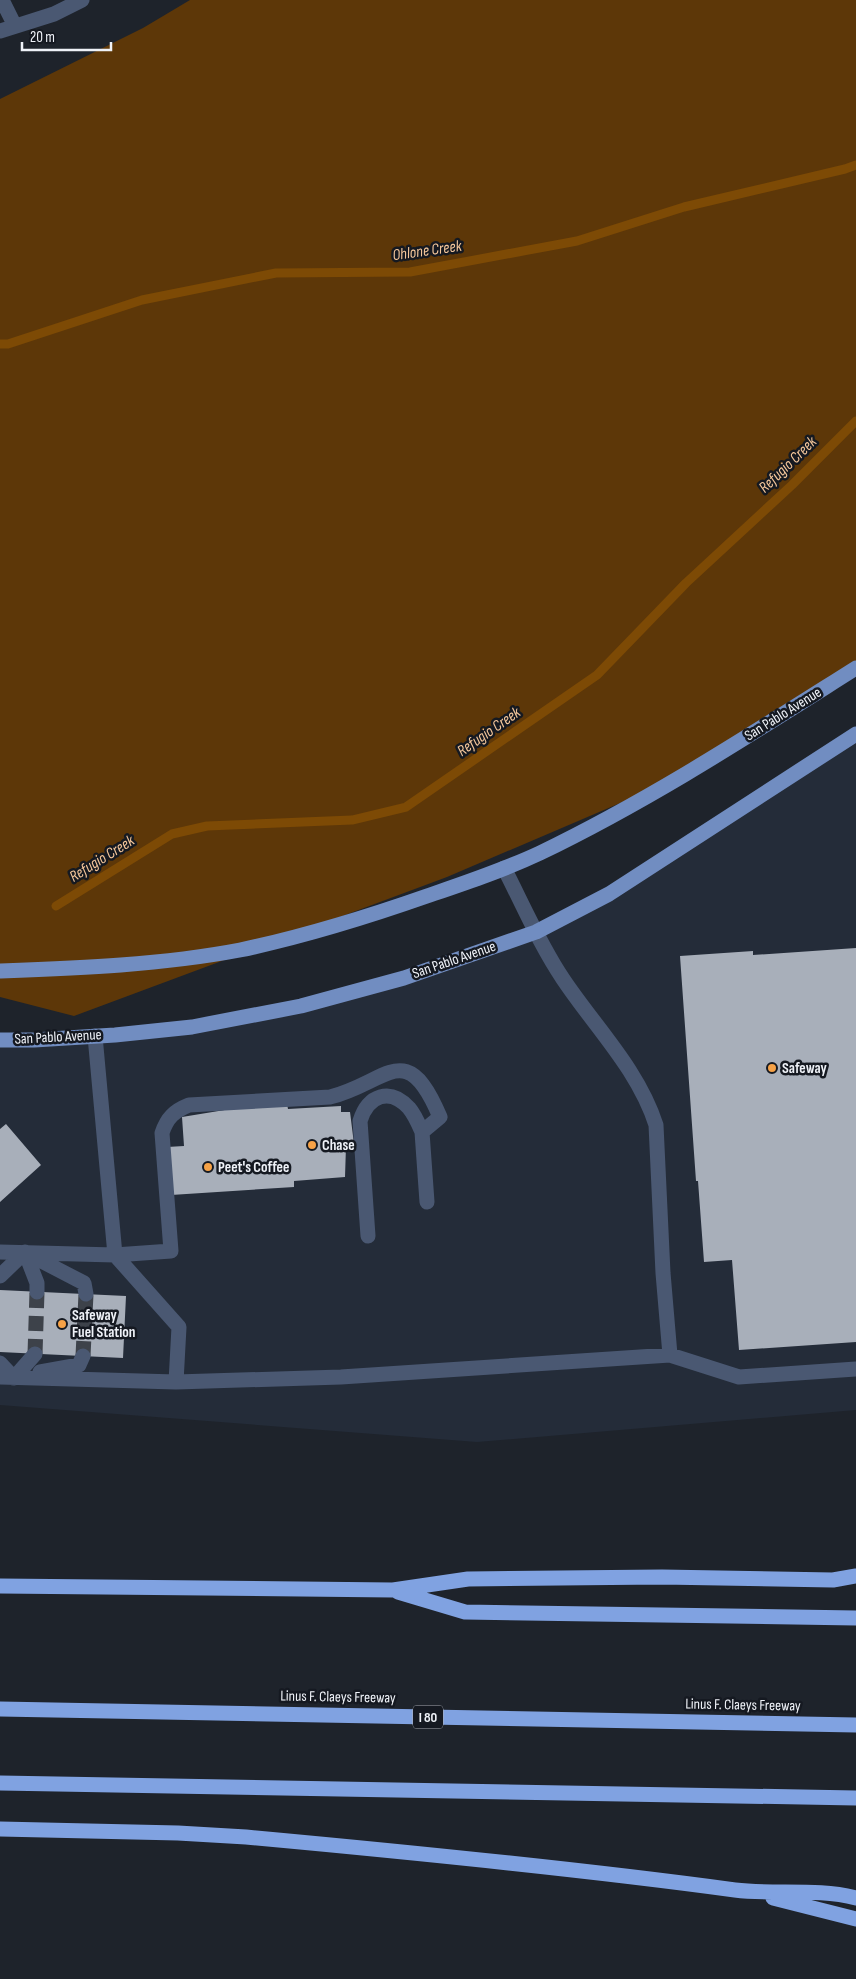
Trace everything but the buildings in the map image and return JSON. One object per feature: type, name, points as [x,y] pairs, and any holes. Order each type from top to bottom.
[{"type":"highway","points":[[0,1586],[393,1590],[468,1579],[662,1577],[833,1580],[856,1576]]},
{"type":"highway","points":[[393,1590],[465,1612],[856,1618]]},
{"type":"highway","name":"Linus F. Claeys Freeway","points":[[0,1709],[856,1724]]},
{"type":"highway","points":[[3,1783],[856,1798]]},
{"type":"highway","points":[[0,1829],[178,1833],[246,1837],[670,1881],[752,1892],[838,1893],[856,1898]]},
{"type":"highway","points":[[752,1892],[856,1920]]},
{"type":"main road","name":"San Pablo Avenue","points":[[0,970],[114,966],[240,950],[368,916],[504,868],[538,854],[614,815],[719,754],[856,668]]},
{"type":"main road","name":"San Pablo Avenue","points":[[0,1040],[95,1036],[192,1027],[301,1006],[404,978],[536,932],[609,894],[856,734]]},
{"type":"street","points":[[2,0],[14,26]]},
{"type":"street","points":[[0,31],[54,14],[82,0]]},
{"type":"street","points":[[504,868],[536,932],[562,978],[635,1078],[649,1104],[656,1126],[663,1273],[670,1355]]},
{"type":"street","points":[[95,1036],[115,1255],[178,1327],[176,1382]]},
{"type":"street","points":[[0,1252],[115,1255],[171,1251],[162,1133],[166,1120],[177,1110],[189,1105],[330,1097],[345,1093],[390,1071],[407,1072],[422,1082],[431,1096],[440,1118],[422,1132]]},
{"type":"street","points":[[368,1236],[360,1121],[363,1110],[370,1101],[379,1097],[391,1096],[402,1101],[411,1110],[422,1132],[427,1202]]},
{"type":"street","points":[[0,1276],[24,1252]]},
{"type":"street","points":[[24,1252],[37,1282],[37,1292]]},
{"type":"street","points":[[0,1260],[24,1252],[84,1283],[86,1294]]},
{"type":"street","points":[[5,1376],[35,1354]]},
{"type":"street","points":[[5,1376],[176,1382],[341,1377],[670,1355],[739,1377],[856,1369]]},
{"type":"street","points":[[5,1376],[79,1365],[83,1356]]},
{"type":"street","points":[[0,1363],[5,1376]]},
{"type":"shaded area","points":[[190,0],[856,0],[856,668],[660,786],[447,877],[74,1016],[0,997],[0,99],[143,28]]},
{"type":"shaded area","points":[[856,734],[856,1410],[477,1442],[0,1405],[0,1040],[34,1040],[288,1009],[536,932]]},
{"type":"waterway","name":"Ohlone Creek","points":[[0,344],[8,344],[142,300],[276,273],[410,272],[577,241],[684,207],[856,165]]},
{"type":"waterway","name":"Refugio Creek","points":[[56,906],[172,834],[207,826],[352,820],[406,807],[597,675],[686,583],[792,485],[856,421]]},
{"type":"tunnel","points":[[35,1354],[37,1292]]},
{"type":"tunnel","points":[[83,1356],[86,1294]]},
{"type":"place","name":"Safeway","points":[[772,1068]]},
{"type":"place","name":"Chase","points":[[312,1145]]},
{"type":"place","name":"Peet's Coffee","points":[[208,1167]]},
{"type":"place","name":"Safeway Fuel Station","points":[[62,1324]]}]
